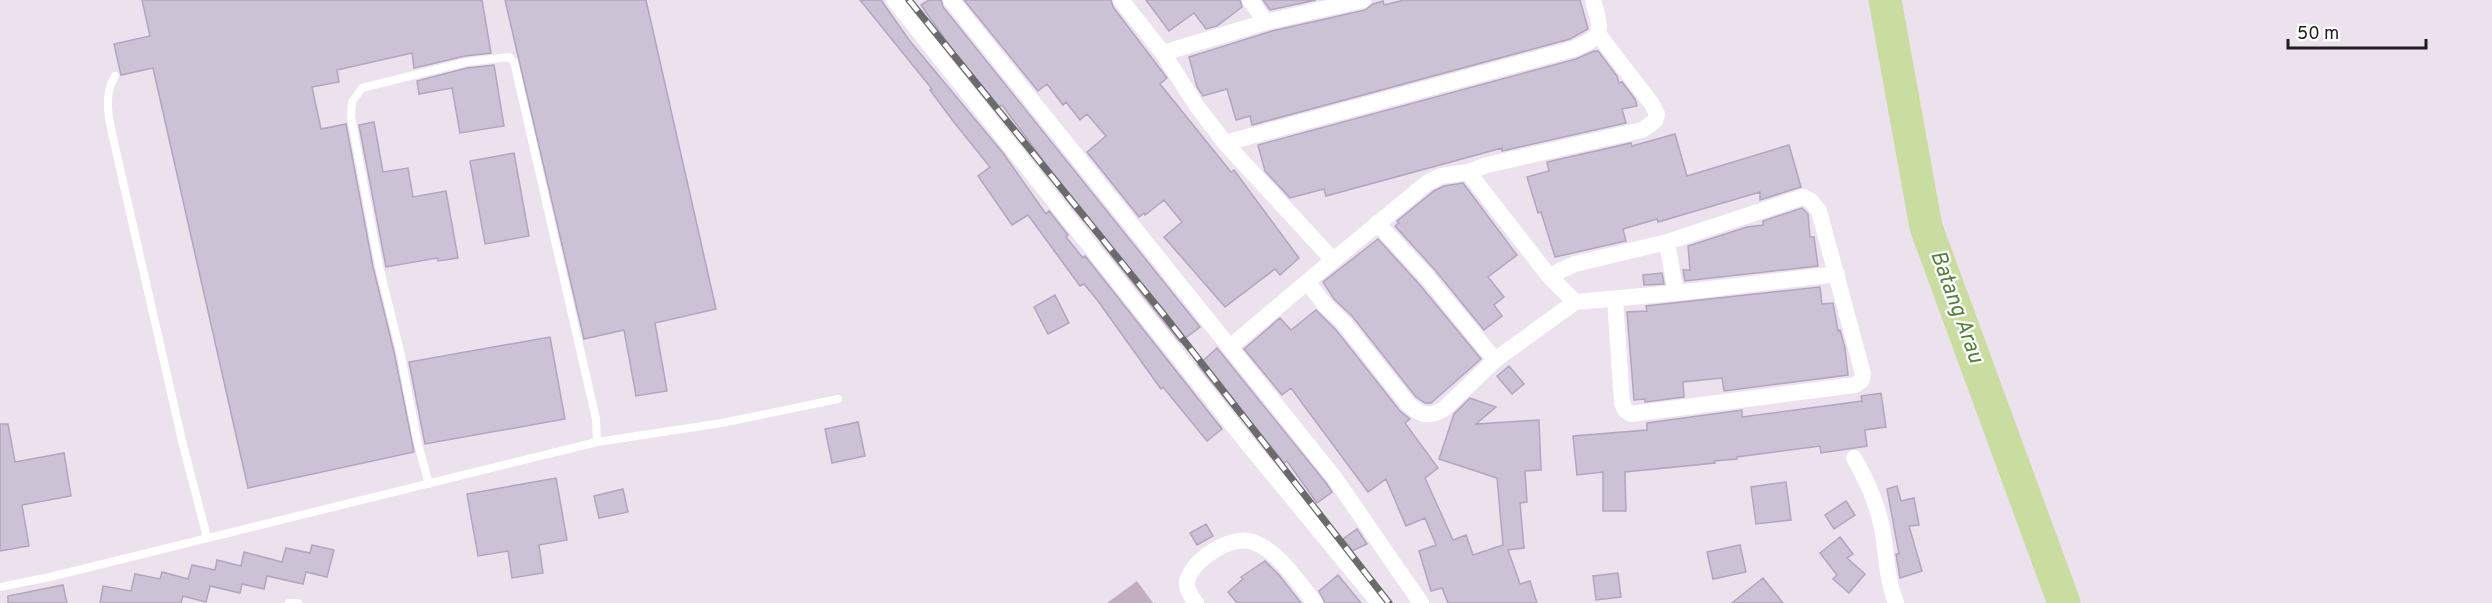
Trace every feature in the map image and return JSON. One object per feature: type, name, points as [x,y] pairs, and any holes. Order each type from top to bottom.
[{"type":"street","points":[[894,0],[1252,449],[1379,603]]},
{"type":"street","points":[[951,0],[1334,477],[1421,603]]},
{"type":"street","points":[[1121,0],[1163,52],[1196,105],[1226,143],[1333,260]]},
{"type":"street","points":[[1250,0],[1266,22]]},
{"type":"street","points":[[1163,52],[1266,22],[1363,0]]},
{"type":"street","points":[[1226,143],[1573,49],[1592,41],[1598,34],[1600,27],[1593,0]]},
{"type":"street","points":[[1230,348],[1427,183],[1441,176],[1468,172],[1487,165],[1642,130],[1655,121],[1657,114],[1652,104],[1598,34]]},
{"type":"street","points":[[1468,172],[1549,276],[1575,302]]},
{"type":"street","points":[[1549,276],[1575,264],[1667,242],[1803,197],[1811,201],[1819,211],[1863,374],[1862,381],[1855,385],[1631,414],[1622,404],[1615,299]]},
{"type":"street","points":[[1377,223],[1427,277],[1495,360]]},
{"type":"street","points":[[1667,242],[1676,293]]},
{"type":"street","points":[[1307,282],[1326,306],[1344,323],[1408,404],[1418,412],[1427,415],[1444,409],[1495,360],[1575,302],[1837,274]]},
{"type":"street","points":[[1854,458],[1877,507],[1884,541],[1887,573],[1896,603]]},
{"type":"street","points":[[1196,603],[1188,590],[1187,582],[1192,571],[1199,562],[1217,549],[1239,540],[1251,541],[1266,548],[1315,603]]},
{"type":"lane","points":[[429,484],[379,266],[351,117],[352,102],[362,87],[466,62],[509,57],[514,62],[596,419],[597,442]]},
{"type":"lane","points":[[115,76],[109,86],[107,101],[116,151],[183,445],[207,537]]},
{"type":"lane","points":[[0,587],[597,442],[722,423],[838,399]]},
{"type":"lane","points":[[289,603],[298,603]]},
{"type":"shaded area","points":[[1137,581],[1153,603],[1107,603]]},
{"type":"building","points":[[142,0],[482,0],[491,53],[465,56],[414,68],[412,53],[337,70],[339,82],[312,87],[321,129],[346,124],[373,267],[394,352],[414,452],[248,488],[153,68],[121,75],[114,44],[150,36]]},
{"type":"building","points":[[505,0],[646,0],[716,309],[655,323],[667,391],[636,396],[624,330],[584,339]]},
{"type":"building","points":[[860,0],[881,0],[909,40],[1003,153],[1046,214],[1049,211],[1068,235],[1066,237],[1083,258],[1085,256],[1222,429],[1207,441],[1163,387],[1161,389],[1098,301],[1084,284],[1080,286],[1028,215],[1012,225],[978,176],[990,167],[953,121],[930,90],[932,89]]},
{"type":"building","points":[[929,0],[941,0],[943,7],[1200,327],[1180,342],[1102,244],[1106,241],[1088,218],[1084,221],[1065,198],[1069,195],[1002,105],[995,110],[992,106],[921,5]]},
{"type":"building","points":[[964,0],[1111,0],[1113,7],[1167,78],[1160,84],[1231,172],[1234,170],[1299,258],[1280,275],[1275,269],[1225,307],[1164,237],[1182,222],[1164,200],[1139,217],[1087,152],[1106,136],[1087,114],[1080,120],[1066,102],[1063,105],[1047,84],[1038,91]]},
{"type":"building","points":[[1146,0],[1240,0],[1242,7],[1217,26],[1206,29],[1194,13],[1169,31]]},
{"type":"building","points":[[1263,0],[1316,0],[1270,10]]},
{"type":"building","points":[[1404,0],[1580,0],[1588,29],[1570,39],[1252,125],[1250,116],[1236,120],[1227,89],[1203,96],[1197,87],[1189,57],[1272,31],[1365,10],[1383,1],[1384,5]]},
{"type":"building","points":[[1598,51],[1617,76],[1619,83],[1622,82],[1635,99],[1637,106],[1622,109],[1626,123],[1502,151],[1502,148],[1326,196],[1324,189],[1290,198],[1265,171],[1258,145],[1576,59]]},
{"type":"building","points":[[494,65],[504,126],[460,133],[452,88],[419,94],[417,81],[467,68]]},
{"type":"building","points":[[374,122],[383,172],[408,168],[413,197],[446,191],[458,258],[438,261],[437,258],[386,267],[359,125]]},
{"type":"building","points":[[1675,134],[1687,176],[1789,145],[1801,187],[1760,200],[1760,192],[1658,222],[1657,219],[1623,229],[1626,241],[1555,257],[1527,177],[1549,171],[1547,162],[1631,143],[1632,146]]},
{"type":"building","points":[[514,153],[529,236],[485,244],[470,161]]},
{"type":"building","points":[[1463,183],[1517,255],[1488,277],[1504,297],[1494,305],[1502,316],[1484,330],[1395,226],[1399,223],[1397,221],[1434,191],[1444,186]]},
{"type":"building","points":[[1802,208],[1808,214],[1810,237],[1814,237],[1818,266],[1685,281],[1683,270],[1690,270],[1688,246],[1747,227],[1763,225],[1763,221]]},
{"type":"building","points":[[1378,239],[1419,284],[1481,359],[1431,403],[1425,403],[1416,397],[1352,316],[1334,299],[1323,282]]},
{"type":"building","points":[[1662,273],[1664,284],[1644,285],[1643,275]]},
{"type":"building","points":[[1820,287],[1822,304],[1833,303],[1838,331],[1840,330],[1845,348],[1848,375],[1724,391],[1722,378],[1683,382],[1684,397],[1645,402],[1645,399],[1634,400],[1627,312],[1647,311],[1646,306]]},
{"type":"building","points":[[1055,295],[1069,323],[1048,334],[1034,307]]},
{"type":"building","points":[[1316,310],[1336,330],[1400,411],[1410,419],[1405,423],[1438,468],[1425,478],[1453,540],[1466,535],[1473,555],[1503,545],[1497,478],[1439,459],[1454,414],[1470,398],[1496,407],[1476,424],[1539,420],[1541,470],[1525,471],[1527,502],[1520,503],[1524,548],[1508,550],[1520,584],[1530,581],[1537,603],[1448,603],[1442,588],[1431,591],[1419,551],[1436,545],[1425,518],[1406,526],[1386,479],[1368,492],[1291,388],[1282,395],[1244,349],[1280,318],[1291,330]]},
{"type":"building","points":[[550,337],[565,419],[425,444],[409,362]]},
{"type":"building","points":[[1217,348],[1332,492],[1317,503],[1287,461],[1284,463],[1243,412],[1239,416],[1198,365]]},
{"type":"building","points":[[1509,366],[1524,384],[1512,394],[1497,376]]},
{"type":"building","points":[[1881,393],[1886,427],[1865,430],[1867,446],[1821,453],[1820,446],[1737,457],[1737,459],[1714,461],[1715,463],[1625,472],[1626,511],[1603,511],[1603,472],[1577,475],[1573,436],[1647,430],[1647,423],[1742,410],[1742,417],[1862,401],[1861,396]]},
{"type":"building","points":[[858,422],[865,456],[832,463],[825,429]]},
{"type":"building","points":[[0,424],[8,424],[15,462],[64,453],[71,496],[22,505],[29,546],[0,551]]},
{"type":"building","points":[[556,478],[567,540],[539,545],[543,573],[512,578],[508,551],[478,556],[467,494]]},
{"type":"building","points":[[1786,482],[1791,520],[1756,524],[1751,487]]},
{"type":"building","points":[[1897,486],[1901,501],[1914,498],[1919,525],[1909,526],[1922,571],[1900,578],[1896,554],[1899,554],[1887,489]]},
{"type":"building","points":[[623,489],[628,512],[599,518],[594,496]]},
{"type":"building","points":[[1846,501],[1855,515],[1834,529],[1825,515]]},
{"type":"building","points":[[1206,524],[1213,536],[1197,545],[1190,533]]},
{"type":"building","points":[[1357,529],[1367,544],[1352,551],[1343,539]]},
{"type":"building","points":[[1840,537],[1853,554],[1847,558],[1865,574],[1849,593],[1833,579],[1837,575],[1820,553]]},
{"type":"building","points":[[312,545],[334,550],[327,577],[306,572],[303,584],[267,576],[264,589],[242,584],[240,593],[210,586],[206,602],[183,596],[181,603],[100,603],[103,586],[131,591],[135,574],[160,579],[162,572],[188,579],[192,565],[215,570],[217,560],[241,566],[244,552],[282,562],[286,548],[310,553]]},
{"type":"building","points":[[1740,545],[1746,572],[1713,579],[1707,552]]},
{"type":"building","points":[[1265,561],[1301,603],[1237,603],[1228,592],[1243,579],[1241,577]]},
{"type":"building","points":[[1618,573],[1621,597],[1596,600],[1593,576]]},
{"type":"building","points":[[1338,575],[1361,603],[1325,603],[1319,591]]},
{"type":"building","points":[[1763,578],[1783,603],[1732,603],[1753,586]]},
{"type":"building","points":[[63,585],[67,603],[8,603],[8,596]]},
{"type":"waterway","name":"Batang Arau","points":[[1885,0],[1926,227],[2064,603]]},
{"type":"railway","points":[[909,0],[1164,315],[1389,603]]}]
